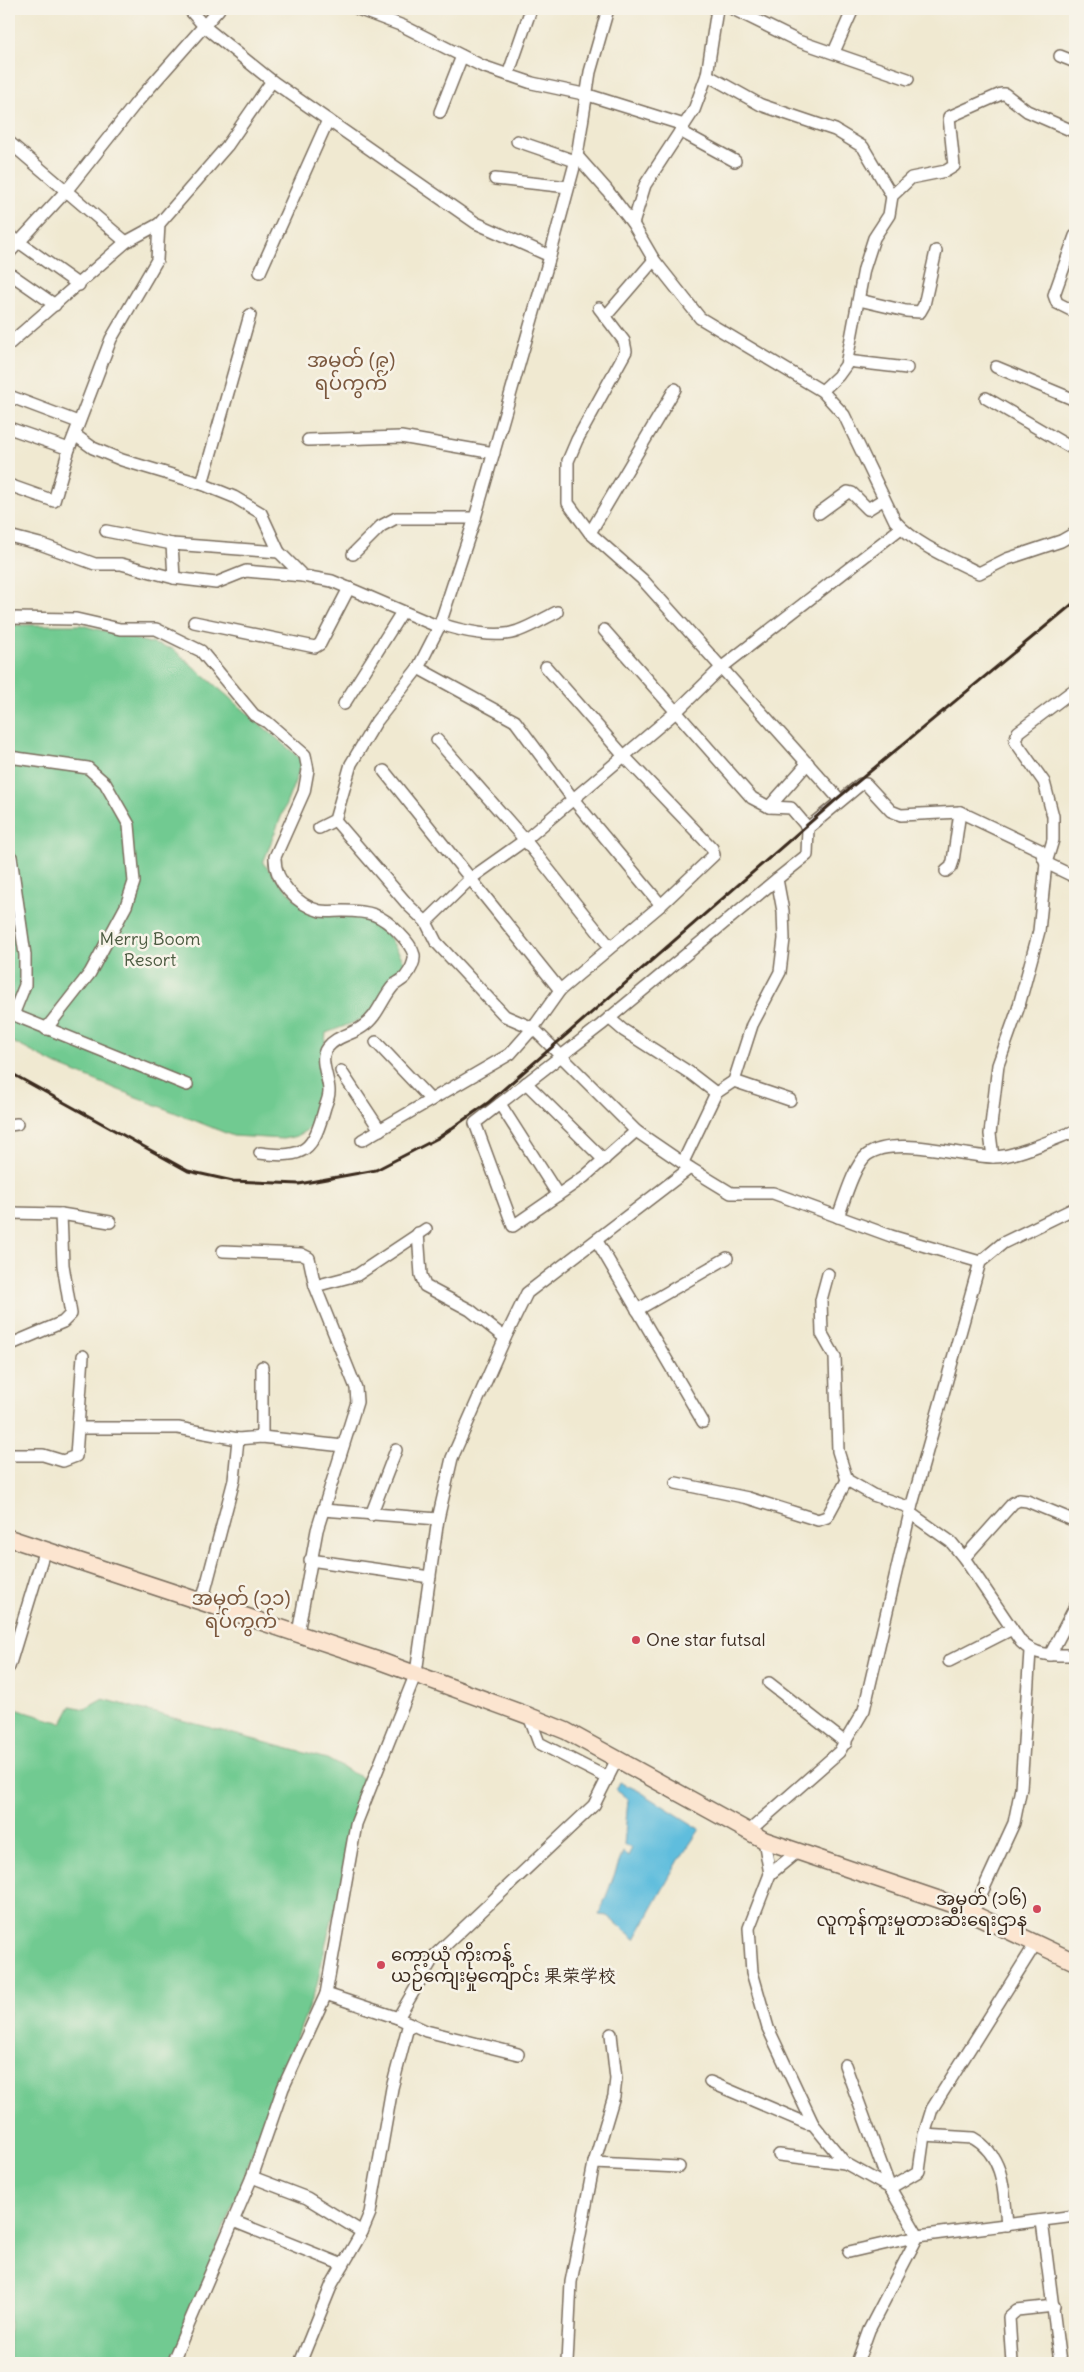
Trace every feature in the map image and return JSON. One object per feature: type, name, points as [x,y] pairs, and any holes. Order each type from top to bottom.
[{"type":"main road","points":[[9,1538],[44,1552],[298,1633],[416,1673],[529,1716],[566,1731],[764,1840],[868,1875],[972,1914],[1075,1962]]},
{"type":"street","points":[[189,9],[205,26],[272,81],[476,223],[550,256]]},
{"type":"street","points":[[9,253],[67,190],[136,103],[219,9]]},
{"type":"street","points":[[508,75],[531,9]]},
{"type":"street","points":[[319,828],[335,820],[351,764],[376,722],[418,668],[440,626],[475,518],[550,256],[576,158],[588,95],[590,72],[608,9]]},
{"type":"street","points":[[633,224],[645,185],[694,110],[706,75],[718,9]]},
{"type":"street","points":[[733,9],[798,41],[908,79]]},
{"type":"street","points":[[834,52],[853,9]]},
{"type":"street","points":[[366,10],[403,26],[462,56],[508,75],[532,83],[588,95],[682,128],[736,161]]},
{"type":"street","points":[[440,112],[462,56]]},
{"type":"street","points":[[1060,56],[1075,62]]},
{"type":"street","points":[[706,75],[762,105],[835,130],[863,147],[892,196]]},
{"type":"street","points":[[9,344],[79,285],[126,242],[159,224],[227,146],[272,81]]},
{"type":"street","points":[[822,390],[838,376],[847,361],[869,252],[889,215],[892,196],[911,178],[952,168],[954,162],[949,117],[1001,94],[1010,96],[1027,110],[1075,132]]},
{"type":"street","points":[[260,272],[328,120]]},
{"type":"street","points":[[517,141],[576,158],[607,190],[633,224],[654,260],[700,318],[822,390],[844,415],[895,521],[901,528],[942,555],[979,573],[1007,559],[1061,541],[1075,533]]},
{"type":"street","points":[[9,142],[126,242]]},
{"type":"street","points":[[494,179],[568,187]]},
{"type":"street","points":[[9,484],[54,501],[78,422],[111,339],[157,260],[159,224]]},
{"type":"street","points":[[9,235],[79,285]]},
{"type":"street","points":[[1075,236],[1054,295],[1057,303],[1075,312]]},
{"type":"street","points":[[859,300],[906,311],[920,312],[924,305],[936,252]]},
{"type":"street","points":[[654,260],[602,313],[624,341],[626,351],[577,440],[568,461],[566,485],[568,503],[590,533],[642,579],[840,800]]},
{"type":"street","points":[[9,273],[55,305]]},
{"type":"street","points":[[202,484],[250,315]]},
{"type":"street","points":[[847,361],[907,368]]},
{"type":"street","points":[[996,367],[1075,400]]},
{"type":"street","points":[[590,533],[675,389]]},
{"type":"street","points":[[9,396],[78,422]]},
{"type":"street","points":[[986,398],[1075,450]]},
{"type":"street","points":[[9,428],[69,449]]},
{"type":"street","points":[[75,435],[93,448],[122,460],[202,484],[234,497],[261,514],[279,552],[303,576]]},
{"type":"street","points":[[308,440],[401,437],[494,453]]},
{"type":"street","points":[[819,514],[848,492],[852,493],[868,509],[884,499]]},
{"type":"street","points":[[353,554],[381,526],[396,518],[475,518]]},
{"type":"street","points":[[426,922],[470,879],[525,840],[676,711],[721,668],[901,528]]},
{"type":"street","points":[[106,531],[172,544],[279,552]]},
{"type":"street","points":[[9,536],[40,544],[95,564],[121,564],[174,578],[216,584],[246,572],[303,576],[332,581],[402,612],[460,631],[502,634],[517,632],[557,612]]},
{"type":"street","points":[[172,544],[174,578]]},
{"type":"street","points":[[194,622],[315,647],[320,644],[349,588]]},
{"type":"street","points":[[344,704],[402,612]]},
{"type":"street","points":[[9,618],[76,619],[120,629],[156,629],[201,651],[254,715],[267,722],[305,756],[308,770],[304,792],[275,857],[275,867],[282,884],[309,906],[320,911],[362,912],[381,916],[410,946],[414,956],[412,967],[406,976],[394,986],[372,1019],[363,1027],[341,1036],[326,1048],[324,1054],[329,1092],[316,1135],[300,1152],[276,1155],[260,1153]]},
{"type":"street","points":[[604,630],[752,798],[769,807],[790,808],[808,828],[807,855],[561,1057],[475,1122],[513,1226],[584,1177],[636,1131]]},
{"type":"street","points":[[362,1140],[510,1054],[533,1028],[560,990],[661,904],[714,855],[712,848],[623,755],[546,667]]},
{"type":"street","points":[[418,668],[515,721],[573,798],[661,904]]},
{"type":"street","points":[[993,1157],[990,1134],[998,1065],[1018,1009],[1040,931],[1046,863],[1053,840],[1051,807],[1044,782],[1015,742],[1018,732],[1075,689]]},
{"type":"street","points":[[437,740],[525,840],[610,947]]},
{"type":"street","points":[[9,757],[88,768],[105,783],[129,826],[134,882],[126,906],[90,973],[46,1029]]},
{"type":"street","points":[[769,807],[808,763]]},
{"type":"street","points":[[384,771],[560,990]]},
{"type":"street","points":[[808,828],[860,784],[866,784],[891,811],[900,815],[960,812],[1040,850],[1046,863],[1075,877]]},
{"type":"street","points":[[946,871],[951,867],[953,861],[960,812]]},
{"type":"street","points":[[335,820],[426,922],[436,942],[505,1016],[533,1028],[636,1131],[732,1193],[773,1193],[838,1217],[980,1262]]},
{"type":"street","points":[[11,857],[25,955],[25,985],[11,1014],[186,1085]]},
{"type":"street","points":[[172,2363],[252,2177],[283,2088],[326,1994],[356,1824],[416,1673],[438,1519],[452,1458],[527,1293],[597,1241],[687,1165],[716,1094],[734,1081],[752,1025],[780,972],[784,939],[783,911],[777,879]]},
{"type":"street","points":[[609,1018],[622,1030],[676,1063],[716,1094]]},
{"type":"street","points":[[376,1042],[431,1100]]},
{"type":"street","points":[[341,1071],[380,1130]]},
{"type":"street","points":[[734,1081],[790,1100]]},
{"type":"street","points":[[526,1083],[604,1160]]},
{"type":"street","points":[[500,1104],[558,1195]]},
{"type":"street","points":[[838,1217],[856,1172],[868,1155],[888,1147],[993,1157],[1031,1148],[1075,1131]]},
{"type":"street","points":[[748,1832],[839,1752],[864,1710],[911,1511],[980,1262],[1003,1243],[1075,1208]]},
{"type":"street","points":[[9,1213],[61,1214],[110,1222]]},
{"type":"street","points":[[9,1345],[62,1322],[71,1314],[63,1265],[61,1214]]},
{"type":"street","points":[[315,1286],[357,1275],[422,1231],[421,1275],[425,1286],[470,1310],[505,1338]]},
{"type":"street","points":[[597,1241],[703,1422]]},
{"type":"street","points":[[224,1251],[300,1254],[309,1258],[315,1286],[356,1388],[358,1402],[323,1510],[310,1560],[298,1633]]},
{"type":"street","points":[[637,1310],[727,1258]]},
{"type":"street","points":[[828,1274],[821,1300],[822,1334],[827,1347],[835,1357],[838,1451],[847,1480],[873,1495],[911,1511],[951,1542],[1012,1629],[1030,1651],[1050,1655],[1075,1655]]},
{"type":"street","points":[[9,1455],[44,1455],[63,1460],[76,1456],[83,1356]]},
{"type":"street","points":[[262,1367],[262,1437]]},
{"type":"street","points":[[79,1428],[178,1428],[238,1439],[262,1437],[343,1446]]},
{"type":"street","points":[[202,1602],[234,1480],[238,1439]]},
{"type":"street","points":[[371,1515],[396,1450]]},
{"type":"street","points":[[676,1483],[748,1498],[824,1519],[827,1517],[847,1480]]},
{"type":"street","points":[[964,1558],[1013,1503],[1019,1500],[1027,1501],[1075,1521]]},
{"type":"street","points":[[323,1510],[438,1519]]},
{"type":"street","points":[[9,1667],[44,1552]]},
{"type":"street","points":[[310,1560],[430,1577]]},
{"type":"street","points":[[1050,1655],[1075,1607]]},
{"type":"street","points":[[949,1661],[1012,1629]]},
{"type":"street","points":[[972,1914],[1014,1823],[1018,1805],[1021,1788],[1030,1651]]},
{"type":"street","points":[[769,1683],[846,1743]]},
{"type":"street","points":[[529,1716],[539,1743],[608,1778]]},
{"type":"street","points":[[300,2363],[332,2284],[362,2232],[370,2213],[403,2021],[435,1955],[594,1805],[618,1759]]},
{"type":"street","points":[[764,1840],[770,1874]]},
{"type":"street","points":[[797,1852],[770,1874],[749,1928],[752,1972],[768,2028],[813,2124],[845,2163],[890,2188]]},
{"type":"street","points":[[890,2188],[919,2172],[924,2135],[932,2109],[1036,1943]]},
{"type":"street","points":[[326,1994],[426,2031],[518,2054]]},
{"type":"street","points":[[567,2363],[571,2282],[594,2163],[614,2096],[616,2079],[611,2034]]},
{"type":"street","points":[[845,2065],[890,2188],[918,2236]]},
{"type":"street","points":[[710,2082],[806,2124],[813,2124]]},
{"type":"street","points":[[924,2135],[973,2138],[980,2142],[992,2155],[999,2168],[1003,2184],[1007,2225]]},
{"type":"street","points":[[779,2155],[845,2163]]},
{"type":"street","points":[[594,2163],[679,2166]]},
{"type":"street","points":[[252,2177],[307,2198],[362,2232]]},
{"type":"street","points":[[849,2252],[918,2236],[1075,2216]]},
{"type":"street","points":[[233,2221],[343,2265]]},
{"type":"street","points":[[1042,2221],[1060,2363]]},
{"type":"street","points":[[857,2363],[869,2330],[918,2236]]},
{"type":"street","points":[[1012,2363],[1009,2317],[1018,2310],[1054,2306]]},
{"type":"green space","name":"Merry Boom Resort","points":[[9,625],[81,625],[173,649],[303,761],[263,863],[295,899],[379,920],[407,966],[366,1018],[326,1033],[315,1125],[297,1136],[283,1139],[233,1136],[57,1065],[9,1040]]},
{"type":"green space","points":[[103,1699],[327,1759],[369,1782],[326,1942],[317,1985],[172,2363],[9,2363],[9,1707],[62,1723],[71,1706],[85,1709]]},
{"type":"water","points":[[620,1782],[639,1791],[700,1829],[679,1860],[635,1939],[608,1916],[599,1915],[623,1852],[628,1856],[632,1848],[624,1845],[628,1799],[616,1790]]},
{"type":"railway","points":[[9,1072],[188,1171],[233,1181],[299,1184],[376,1170],[438,1138],[489,1102],[838,798],[1075,602]]},
{"type":"place","name":"One star futsal","points":[[636,1640]]},
{"type":"place","name":"အမှတ် (၁၆) လူကုန်ကူးမှုတားဆီးရေးဌာန","points":[[1037,1909]]},
{"type":"place","name":"ကော့ယုံ ကိုးကန့် ယဉ်ကျေးမှုကျောင်း 果荣学校","points":[[381,1965]]},
{"type":"district","name":"အမှတ် (၉) ရပ်ကွက်","points":[[351,372]]},
{"type":"district","name":"အမှတ် (၁၁) ရပ်ကွက်","points":[[241,1610]]}]
